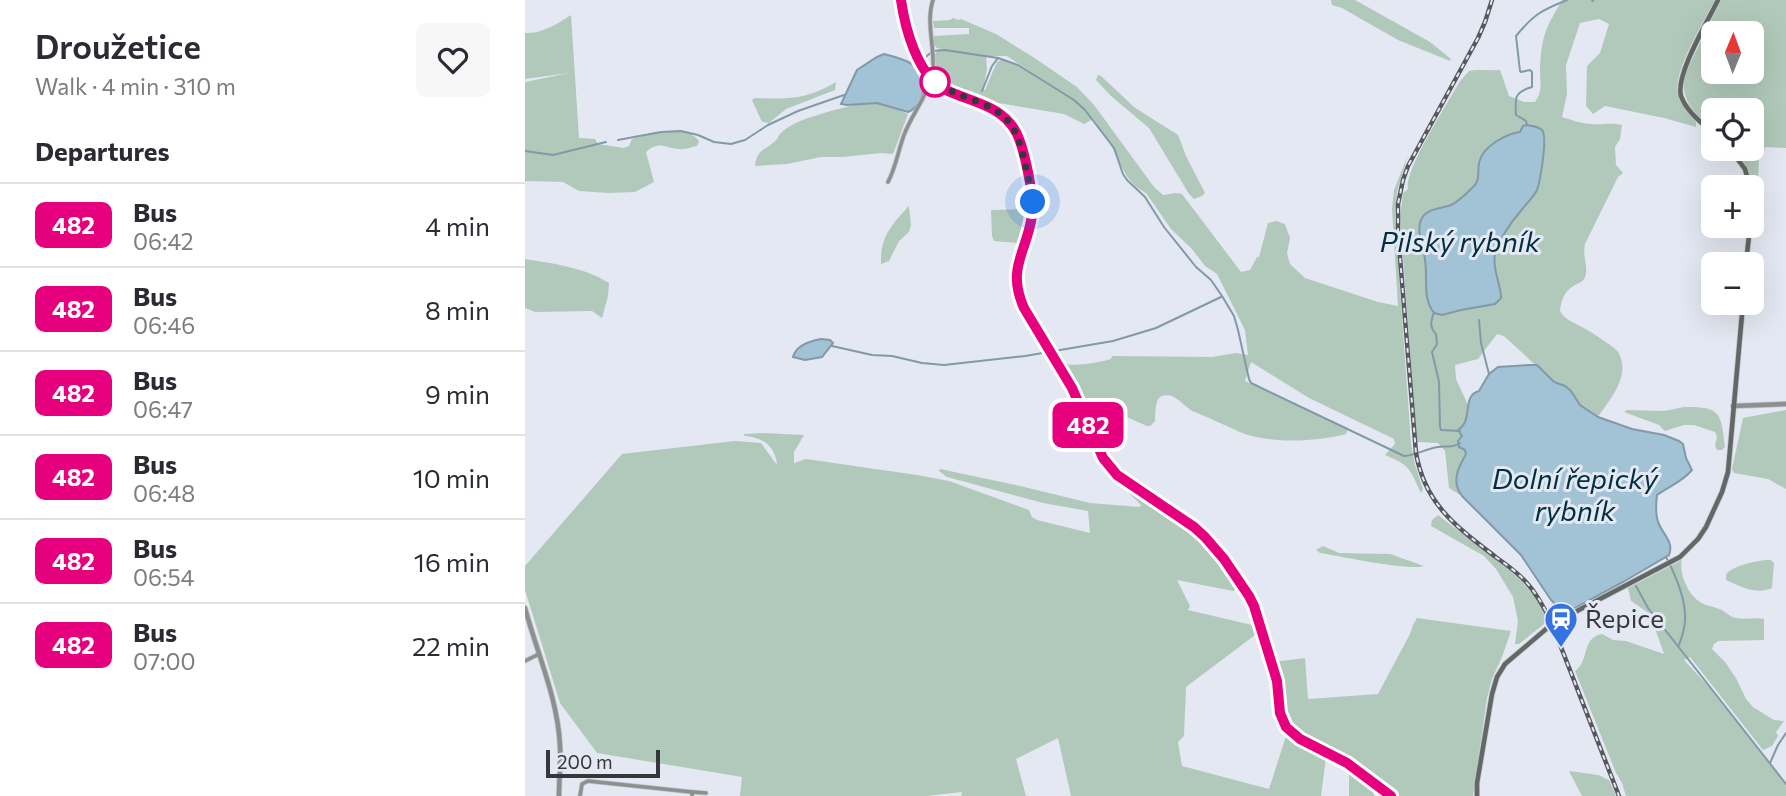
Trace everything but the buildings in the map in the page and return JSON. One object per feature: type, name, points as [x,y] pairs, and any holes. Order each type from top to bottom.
[{"type":"main road","points":[[1701,123],[1685,104],[1680,88],[1683,71],[1718,0]]},
{"type":"main road","points":[[1477,796],[1494,684],[1505,664],[1546,628],[1680,557],[1706,527],[1725,481],[1731,446],[1742,315]]},
{"type":"street","points":[[901,0],[914,50],[930,78],[944,89],[992,108],[1002,115],[1015,131],[1033,202],[1032,217],[1018,261],[1017,288],[1024,308],[1072,388],[1103,458],[1117,475],[1194,527],[1224,559],[1254,606],[1277,681],[1280,713],[1286,727],[1300,739],[1347,763],[1391,796]]},
{"type":"street","points":[[888,182],[894,172],[904,133],[923,101],[933,67],[930,16],[933,0]]},
{"type":"street","points":[[1733,406],[1786,404]]},
{"type":"street","points":[[525,607],[548,684],[557,727],[560,746],[559,796]]},
{"type":"street","points":[[525,661],[539,654]]},
{"type":"street","points":[[580,796],[582,783],[588,781],[692,794],[706,793]]},
{"type":"green space","points":[[1331,0],[1355,0],[1430,42],[1451,59],[1450,61],[1398,40],[1332,5]]},
{"type":"green space","points":[[1562,0],[1715,0],[1704,21],[1701,21],[1701,27],[1680,72],[1678,84],[1681,101],[1696,122],[1696,127],[1605,106],[1593,114],[1586,106],[1587,66],[1600,53],[1609,24],[1599,19],[1580,23],[1566,65],[1567,94],[1562,117],[1585,123],[1622,125],[1620,139],[1615,147],[1616,165],[1623,173],[1618,177],[1585,244],[1585,277],[1567,292],[1560,311],[1567,319],[1618,352],[1622,361],[1621,378],[1598,417],[1580,405],[1571,391],[1554,382],[1504,336],[1497,334],[1478,359],[1455,365],[1456,379],[1469,411],[1458,441],[1466,454],[1461,464],[1457,489],[1462,496],[1449,488],[1445,451],[1438,443],[1417,442],[1400,217],[1403,193],[1408,189],[1413,167],[1428,135],[1460,81],[1469,71],[1500,70],[1509,96],[1524,102],[1535,102],[1540,90],[1540,63],[1548,25]],"holes":[[[1542,130],[1544,152],[1537,190],[1501,241],[1495,266],[1475,308],[1437,315],[1433,313],[1426,291],[1421,219],[1468,193],[1478,181],[1479,164],[1520,133]]]},
{"type":"green space","points":[[1721,0],[1786,0],[1786,148],[1764,149],[1764,98],[1701,98],[1701,118],[1689,105],[1684,82],[1701,41],[1701,84],[1764,84],[1764,21],[1711,21]]},
{"type":"green space","points":[[571,15],[579,138],[595,139],[598,144],[624,148],[629,146],[632,139],[677,131],[685,132],[699,141],[697,146],[686,149],[658,146],[651,148],[646,152],[654,182],[635,192],[579,191],[563,182],[525,182],[525,82],[569,73],[525,79],[525,33],[543,30]]},
{"type":"green space","points":[[961,19],[996,34],[1077,87],[1094,105],[1154,187],[1163,195],[1182,194],[1241,272],[1250,270],[1259,257],[1268,223],[1276,221],[1285,224],[1290,238],[1287,253],[1290,264],[1305,278],[1398,306],[1392,209],[1394,190],[1408,155],[1397,192],[1395,217],[1411,443],[1423,489],[1421,493],[1408,469],[1385,455],[1395,444],[1394,439],[1309,398],[1251,362],[1245,381],[1348,428],[1346,434],[1321,439],[1292,440],[1251,436],[1191,410],[1176,398],[1167,395],[1159,398],[1155,421],[1147,426],[1080,395],[1062,364],[1093,363],[1111,359],[1112,356],[1248,355],[1245,330],[1217,274],[1205,266],[1171,229],[1146,193],[1130,181],[1093,119],[1084,124],[1064,114],[980,100],[943,84],[936,74],[935,55],[938,49],[942,49],[934,45],[934,36],[969,34],[969,28],[934,28],[933,21]],"holes":[[[986,56],[1007,56],[1065,95],[1013,62],[1003,59],[997,62],[985,90],[983,89],[987,69]]]},
{"type":"green space","points":[[1098,75],[1134,107],[1178,135],[1205,193],[1202,196],[1194,199],[1189,194],[1149,128],[1111,96],[1096,80]]},
{"type":"green space","points":[[836,82],[835,90],[786,109],[769,123],[761,120],[752,100],[806,95]]},
{"type":"green space","points":[[858,104],[885,104],[908,114],[893,154],[821,157],[787,164],[755,166],[759,153],[787,128],[817,115]]},
{"type":"green space","points":[[1742,161],[1759,161],[1758,175],[1749,175]]},
{"type":"green space","points":[[909,206],[909,232],[899,241],[889,261],[881,264],[881,254],[888,232]]},
{"type":"green space","points":[[1030,209],[1019,243],[994,241],[991,210]]},
{"type":"green space","points":[[525,259],[579,270],[609,283],[602,318],[592,311],[535,312],[525,308]]},
{"type":"green space","points":[[1684,407],[1705,408],[1717,414],[1724,435],[1725,447],[1722,450],[1717,450],[1715,445],[1715,432],[1694,425],[1665,431],[1659,425],[1624,412],[1664,411]]},
{"type":"green space","points":[[1786,410],[1786,489],[1768,479],[1734,473],[1732,469],[1743,418]]},
{"type":"green space","points":[[743,434],[804,435],[794,452],[794,463],[806,459],[949,481],[1029,510],[1037,520],[1090,533],[1088,511],[1043,503],[947,477],[939,471],[940,469],[1090,503],[1140,507],[1123,487],[1126,485],[1198,535],[1222,563],[1238,588],[1233,591],[1177,580],[1190,606],[1188,610],[1256,626],[1259,632],[1186,687],[1184,736],[1178,742],[1182,766],[1269,789],[1287,733],[1326,757],[1321,796],[1071,796],[1058,738],[1016,759],[1026,796],[961,796],[962,792],[927,796],[740,796],[742,777],[597,753],[560,703],[525,590],[525,566],[622,454],[735,441],[761,443],[777,465],[774,453],[767,444]]},
{"type":"green space","points":[[1438,515],[1518,577],[1535,597],[1548,621],[1519,644],[1515,644],[1518,621],[1513,597],[1496,569],[1484,556],[1431,526],[1432,520]]},
{"type":"green space","points":[[1323,546],[1339,553],[1390,554],[1424,566],[1389,565],[1320,553],[1316,550]]},
{"type":"green space","points":[[1682,560],[1684,581],[1699,601],[1734,617],[1764,619],[1764,640],[1718,641],[1712,649],[1725,662],[1753,707],[1774,720],[1784,721],[1776,732],[1778,736],[1772,746],[1763,750],[1690,657],[1684,660],[1708,686],[1786,785],[1786,796],[1626,796],[1575,671],[1583,661],[1591,640],[1602,634],[1613,640],[1626,641],[1664,654],[1650,614],[1631,601],[1628,588]]},
{"type":"green space","points":[[1766,560],[1774,563],[1772,588],[1755,590],[1726,580],[1726,575],[1733,569]]},
{"type":"green space","points":[[1417,618],[1511,631],[1487,698],[1473,796],[1397,796],[1351,759],[1291,729],[1284,715],[1281,681],[1274,662],[1305,658],[1308,699],[1378,694]]},
{"type":"green space","points":[[1569,771],[1598,775],[1609,780],[1616,796],[1582,796]]},
{"type":"green space","points":[[1349,774],[1354,774],[1373,787],[1374,796],[1349,796]]},
{"type":"water","points":[[884,54],[912,64],[917,69],[923,82],[919,103],[908,112],[877,103],[841,104],[857,70]]},
{"type":"water","name":"Pilský rybník","points":[[1523,126],[1542,130],[1544,150],[1537,190],[1509,226],[1495,255],[1501,298],[1495,304],[1442,315],[1434,313],[1428,301],[1420,222],[1428,212],[1451,205],[1462,198],[1477,182],[1479,163],[1485,152],[1495,142],[1520,132]]},
{"type":"water","points":[[821,339],[833,343],[822,357],[805,360],[793,357],[800,347]]},
{"type":"water","name":"Dolní řepický rybník","points":[[1537,365],[1554,382],[1571,391],[1580,405],[1598,417],[1679,441],[1683,444],[1692,470],[1657,495],[1658,523],[1670,545],[1669,555],[1568,612],[1562,612],[1551,600],[1521,555],[1462,496],[1456,480],[1466,454],[1465,450],[1459,447],[1458,441],[1462,436],[1458,430],[1463,426],[1470,398],[1498,367]]},
{"type":"waterway","points":[[1527,125],[1526,121],[1516,115],[1516,100],[1522,91],[1532,87],[1532,72],[1520,71],[1516,36],[1539,13],[1567,0]]},
{"type":"waterway","points":[[922,60],[933,51],[945,50],[998,58],[1018,65],[1074,100],[1085,110],[1114,148],[1127,180],[1145,197],[1164,227],[1222,296],[1234,316],[1251,383],[1404,456],[1460,443]]},
{"type":"waterway","points":[[982,91],[998,58]]},
{"type":"waterway","points":[[618,140],[681,131],[714,142],[731,144],[745,140],[768,125],[798,111],[844,95]]},
{"type":"waterway","points":[[525,151],[553,155],[606,142]]},
{"type":"waterway","points":[[832,346],[872,355],[944,365],[1025,356],[1113,341],[1156,328],[1221,297]]},
{"type":"waterway","points":[[1434,312],[1431,324],[1437,344],[1432,352],[1439,382],[1440,427],[1441,430],[1460,431]]},
{"type":"waterway","points":[[1479,320],[1481,343],[1489,374]]},
{"type":"waterway","points":[[1666,557],[1685,610],[1679,645]]},
{"type":"waterway","points":[[1636,586],[1648,608],[1786,784]]},
{"type":"waterway","points":[[1770,763],[1786,733]]},
{"type":"railway","points":[[1492,0],[1478,38],[1408,166],[1398,204],[1416,453],[1427,487],[1445,513],[1469,536],[1519,575],[1541,602],[1619,796]]},
{"type":"bus line","name":"482","points":[[901,0],[914,50],[930,78],[944,89],[992,108],[1009,122],[1015,131],[1033,202],[1032,217],[1018,261],[1017,288],[1024,308],[1072,388],[1103,458],[1117,475],[1194,527],[1224,559],[1254,606],[1277,681],[1282,721],[1289,731],[1347,763],[1391,796]]},
{"type":"place","name":"Řepice","points":[[1561,649]]},
{"type":"route","points":[[935,82],[933,80],[944,89],[992,108],[1009,122],[1019,141],[1033,202]]}]
